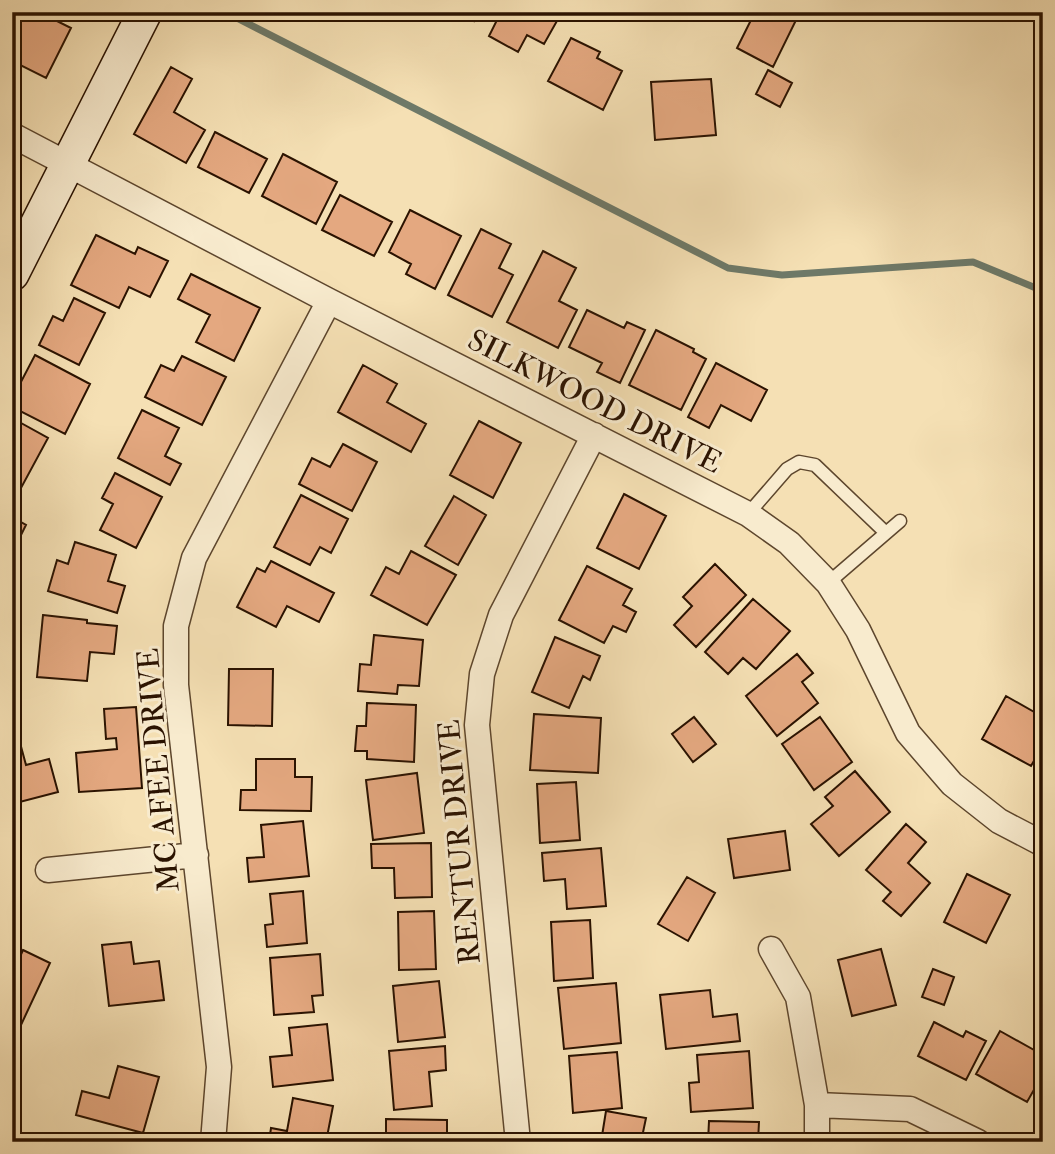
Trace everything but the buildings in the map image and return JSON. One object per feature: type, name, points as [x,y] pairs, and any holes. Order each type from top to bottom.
[{"type":"street","points":[[12,274],[145,12]]},
{"type":"street","name":"SILKWOOD DRIVE","points":[[12,135],[329,301],[748,514],[789,543],[828,583],[858,631],[908,733],[952,784],[999,821],[1043,844]]},
{"type":"street","name":"MC AFEE DRIVE","points":[[213,1142],[219,1068],[176,685],[176,626],[194,558],[329,301]]},
{"type":"street","name":"RENTUR DRIVE","points":[[518,1142],[477,725],[482,674],[501,615],[594,435]]},
{"type":"street","points":[[48,870],[196,855]]},
{"type":"street","points":[[771,949],[798,997],[817,1105],[817,1142]]},
{"type":"street","points":[[817,1105],[910,1109],[978,1142]]},
{"type":"lane","points":[[748,514],[786,468],[799,462],[815,465],[886,533]]},
{"type":"lane","points":[[828,583],[901,521]]},
{"type":"waterway","points":[[225,12],[728,268],[782,275],[973,262],[1043,291]]}]
